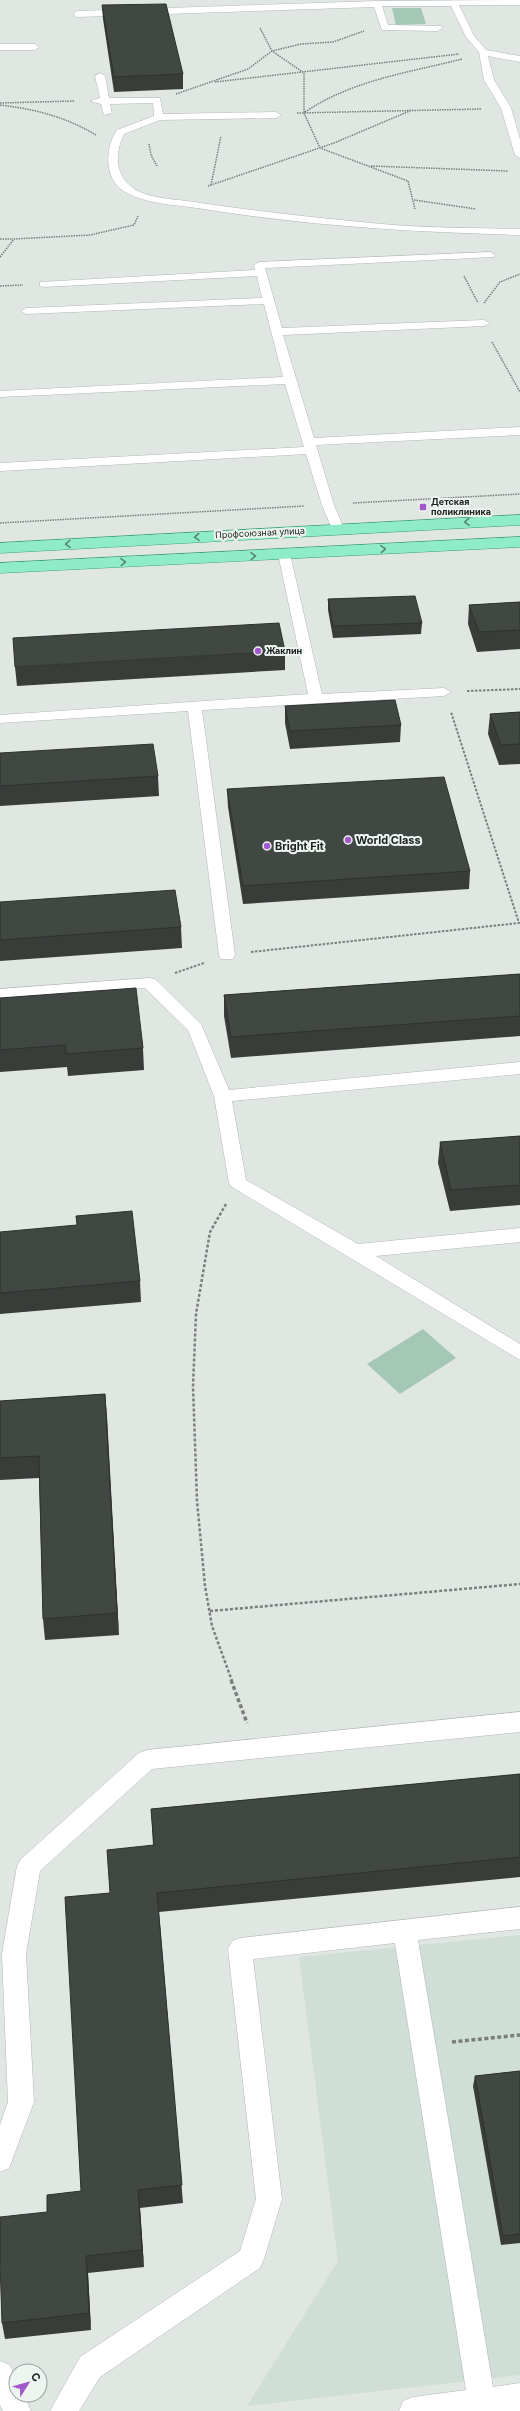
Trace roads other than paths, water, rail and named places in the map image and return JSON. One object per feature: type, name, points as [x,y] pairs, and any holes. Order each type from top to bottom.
[{"type":"main road","name":"Профсоюзная улица","points":[[0,548],[520,520]]},
{"type":"main road","points":[[0,568],[520,542]]},
{"type":"lane","points":[[77,14],[377,4],[520,2]]},
{"type":"lane","points":[[454,3],[470,37],[483,52],[489,80],[506,108],[520,156]]},
{"type":"lane","points":[[377,4],[385,28],[438,28]]},
{"type":"lane","points":[[0,48],[35,47]]},
{"type":"lane","points":[[483,52],[520,60]]},
{"type":"lane","points":[[100,76],[100,101],[107,113]]},
{"type":"lane","points":[[100,101],[157,100],[159,117]]},
{"type":"lane","points":[[276,115],[225,116],[193,112],[159,117],[120,132],[113,146],[112,163],[122,184],[130,191],[147,197],[171,202],[228,210],[394,228],[520,232]]},
{"type":"lane","points":[[338,529],[328,505],[290,380],[259,265],[490,255]]},
{"type":"lane","points":[[44,284],[262,273]]},
{"type":"lane","points":[[26,311],[269,301]]},
{"type":"lane","points":[[278,332],[484,322]]},
{"type":"lane","points":[[0,394],[290,380]]},
{"type":"lane","points":[[0,467],[520,431]]},
{"type":"lane","points":[[284,554],[316,698]]},
{"type":"lane","points":[[0,719],[316,698],[444,692]]},
{"type":"lane","points":[[195,707],[227,955]]},
{"type":"lane","points":[[0,994],[148,983],[194,1028],[223,1096],[238,1183],[355,1251],[520,1353]]},
{"type":"lane","points":[[223,1096],[520,1068]]},
{"type":"lane","points":[[355,1251],[520,1235]]},
{"type":"lane","points":[[0,2159],[21,2102],[14,1954],[29,1866],[146,1760],[520,1722]]},
{"type":"lane","points":[[64,2411],[90,2368],[251,2259],[269,2199],[240,1949],[520,1918]]},
{"type":"lane","points":[[405,1930],[482,2402]]},
{"type":"lane","points":[[0,2375],[17,2411]]},
{"type":"lane","points":[[413,2411],[520,2397]]},
{"type":"place","name":"Детская поликлиника","points":[[423,507]]},
{"type":"place","name":"Жаклин","points":[[258,651]]},
{"type":"place","name":"World Class","points":[[348,840]]},
{"type":"place","name":"Bright Fit","points":[[267,846]]}]
